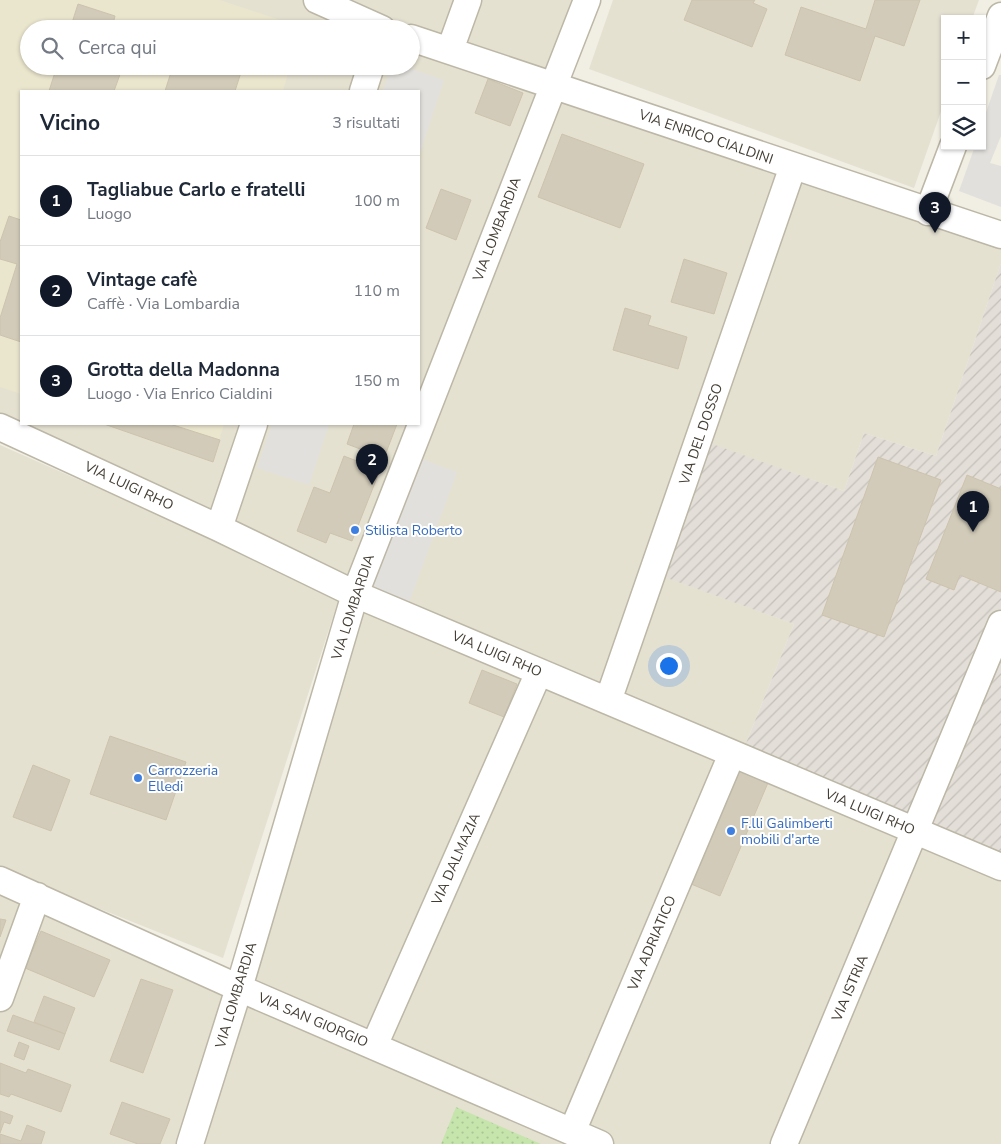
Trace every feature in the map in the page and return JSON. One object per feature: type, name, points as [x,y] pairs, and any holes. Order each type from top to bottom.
[{"type":"street","points":[[450,50],[468,0]]},
{"type":"street","name":"VIA LOMBARDIA","points":[[190,1144],[239,988],[355,594],[587,0]]},
{"type":"street","points":[[331,3],[364,20]]},
{"type":"street","points":[[984,60],[1001,16]]},
{"type":"street","name":"VIA ENRICO CIALDINI","points":[[420,41],[1001,235]]},
{"type":"street","points":[[363,90],[369,75]]},
{"type":"street","points":[[928,212],[951,150]]},
{"type":"street","name":"VIA DEL DOSSO","points":[[608,701],[793,166]]},
{"type":"street","points":[[219,528],[254,425]]},
{"type":"street","name":"VIA LUIGI RHO","points":[[0,427],[219,528],[355,594],[1001,867]]},
{"type":"street","name":"VIA ISTRIA","points":[[784,1144],[1001,624]]},
{"type":"street","name":"VIA DALMAZIA","points":[[374,1046],[539,672]]},
{"type":"street","name":"VIA ADRIATICO","points":[[572,1132],[732,754]]},
{"type":"street","name":"VIA SAN GIORGIO","points":[[0,880],[239,988],[600,1144]]},
{"type":"street","points":[[0,998],[37,896]]},
{"type":"shaded area","points":[[0,0],[309,0],[353,20],[20,20],[20,75],[420,75],[420,46],[547,89],[420,414],[420,90],[20,90],[20,425],[416,425],[352,589],[0,423]]},
{"type":"shaded area","points":[[0,0],[220,0],[280,20],[20,20],[20,75],[287,75],[283,90],[20,90],[20,394],[0,387]]},
{"type":"shaded area","points":[[328,0],[581,0],[549,79],[420,32],[420,20],[375,20]]},
{"type":"shaded area","points":[[613,0],[979,0],[973,15],[941,15],[941,111],[914,188],[589,69]]},
{"type":"shaded area","points":[[420,72],[444,80],[420,153],[420,90],[383,90],[389,75],[420,75]]},
{"type":"shaded area","points":[[999,75],[1001,75],[1001,136],[990,163],[1001,166],[1001,207],[959,191],[974,150],[986,150],[986,112]]},
{"type":"shaded area","points":[[556,93],[1001,240],[1001,263],[936,456],[864,433],[844,491],[707,443],[657,574],[794,624],[742,753],[361,592]]},
{"type":"shaded area","points":[[1001,263],[1001,862],[742,753],[794,624],[656,574],[707,442],[844,491],[864,433],[936,456]]},
{"type":"shaded area","points":[[107,425],[224,425],[213,462]]},
{"type":"shaded area","points":[[272,425],[329,425],[309,485],[257,468]]},
{"type":"shaded area","points":[[0,445],[340,595],[223,958],[0,869]]},
{"type":"shaded area","points":[[414,456],[457,472],[406,611],[361,592]]},
{"type":"shaded area","points":[[357,599],[1001,872],[1001,1144],[194,1144]]},
{"type":"shaded area","points":[[0,883],[236,989],[186,1144],[0,1144]]},
{"type":"green space","points":[[456,1107],[541,1144],[441,1144]]},
{"type":"building","points":[[692,0],[755,0],[753,3],[767,9],[752,47],[684,20]]},
{"type":"building","points":[[875,0],[920,0],[904,46],[875,36],[860,81],[785,55],[801,7],[866,29]]},
{"type":"building","points":[[78,4],[115,16],[114,20],[73,20]]},
{"type":"building","points":[[54,75],[120,75],[114,90],[49,90]]},
{"type":"building","points":[[170,75],[240,75],[235,90],[165,90]]},
{"type":"building","points":[[488,79],[523,93],[510,126],[475,113]]},
{"type":"building","points":[[562,134],[644,164],[620,228],[538,197]]},
{"type":"building","points":[[441,189],[471,200],[456,240],[426,228]]},
{"type":"building","points":[[9,216],[20,220],[20,342],[0,335],[0,318],[17,264],[0,259],[0,242]]},
{"type":"building","points":[[684,259],[727,273],[714,314],[671,302]]},
{"type":"building","points":[[625,308],[651,316],[648,325],[687,337],[678,369],[613,350]]},
{"type":"building","points":[[107,425],[173,425],[220,440],[213,462]]},
{"type":"building","points":[[354,425],[397,425],[384,458],[347,444]]},
{"type":"building","points":[[344,456],[380,470],[352,541],[330,533],[326,543],[297,531],[314,487],[330,493]]},
{"type":"building","points":[[878,457],[941,480],[884,637],[822,615]]},
{"type":"building","points":[[967,475],[1001,489],[1001,592],[960,575],[954,590],[926,579]]},
{"type":"building","points":[[482,670],[517,684],[504,717],[469,703]]},
{"type":"building","name":"Carrozzeria Elledi","points":[[110,736],[186,762],[166,820],[90,794]]},
{"type":"building","points":[[33,765],[70,780],[51,831],[13,817]]},
{"type":"building","name":"F.lli Galimberti mobili d'arte","points":[[741,766],[770,778],[720,896],[691,884]]},
{"type":"building","points":[[0,919],[6,920],[0,937]]},
{"type":"building","points":[[41,931],[110,960],[94,997],[25,968]]},
{"type":"building","points":[[141,979],[173,990],[143,1073],[110,1061]]},
{"type":"building","points":[[44,996],[75,1008],[65,1034],[34,1022]]},
{"type":"building","points":[[13,1015],[65,1034],[59,1050],[7,1031]]},
{"type":"building","points":[[19,1042],[29,1046],[24,1060],[14,1056]]},
{"type":"building","points":[[0,1063],[26,1073],[28,1069],[71,1085],[61,1112],[11,1094],[9,1097],[0,1094]]},
{"type":"building","points":[[122,1102],[170,1119],[160,1144],[138,1144],[110,1134]]},
{"type":"building","points":[[0,1111],[13,1116],[10,1124],[4,1122],[0,1133]]},
{"type":"building","points":[[27,1125],[45,1132],[41,1144],[0,1144],[0,1134],[21,1141]]},
{"type":"place","name":"Grotta della Madonna","points":[[935,233]]},
{"type":"place","name":"Vintage cafè","points":[[372,485]]},
{"type":"place","name":"Stilista Roberto","points":[[355,530]]},
{"type":"place","name":"Tagliabue Carlo e fratelli","points":[[973,532]]},
{"type":"place","name":"Carrozzeria Elledi","points":[[138,778]]},
{"type":"place","name":"F.lli Galimberti mobili d'arte","points":[[731,831]]}]
